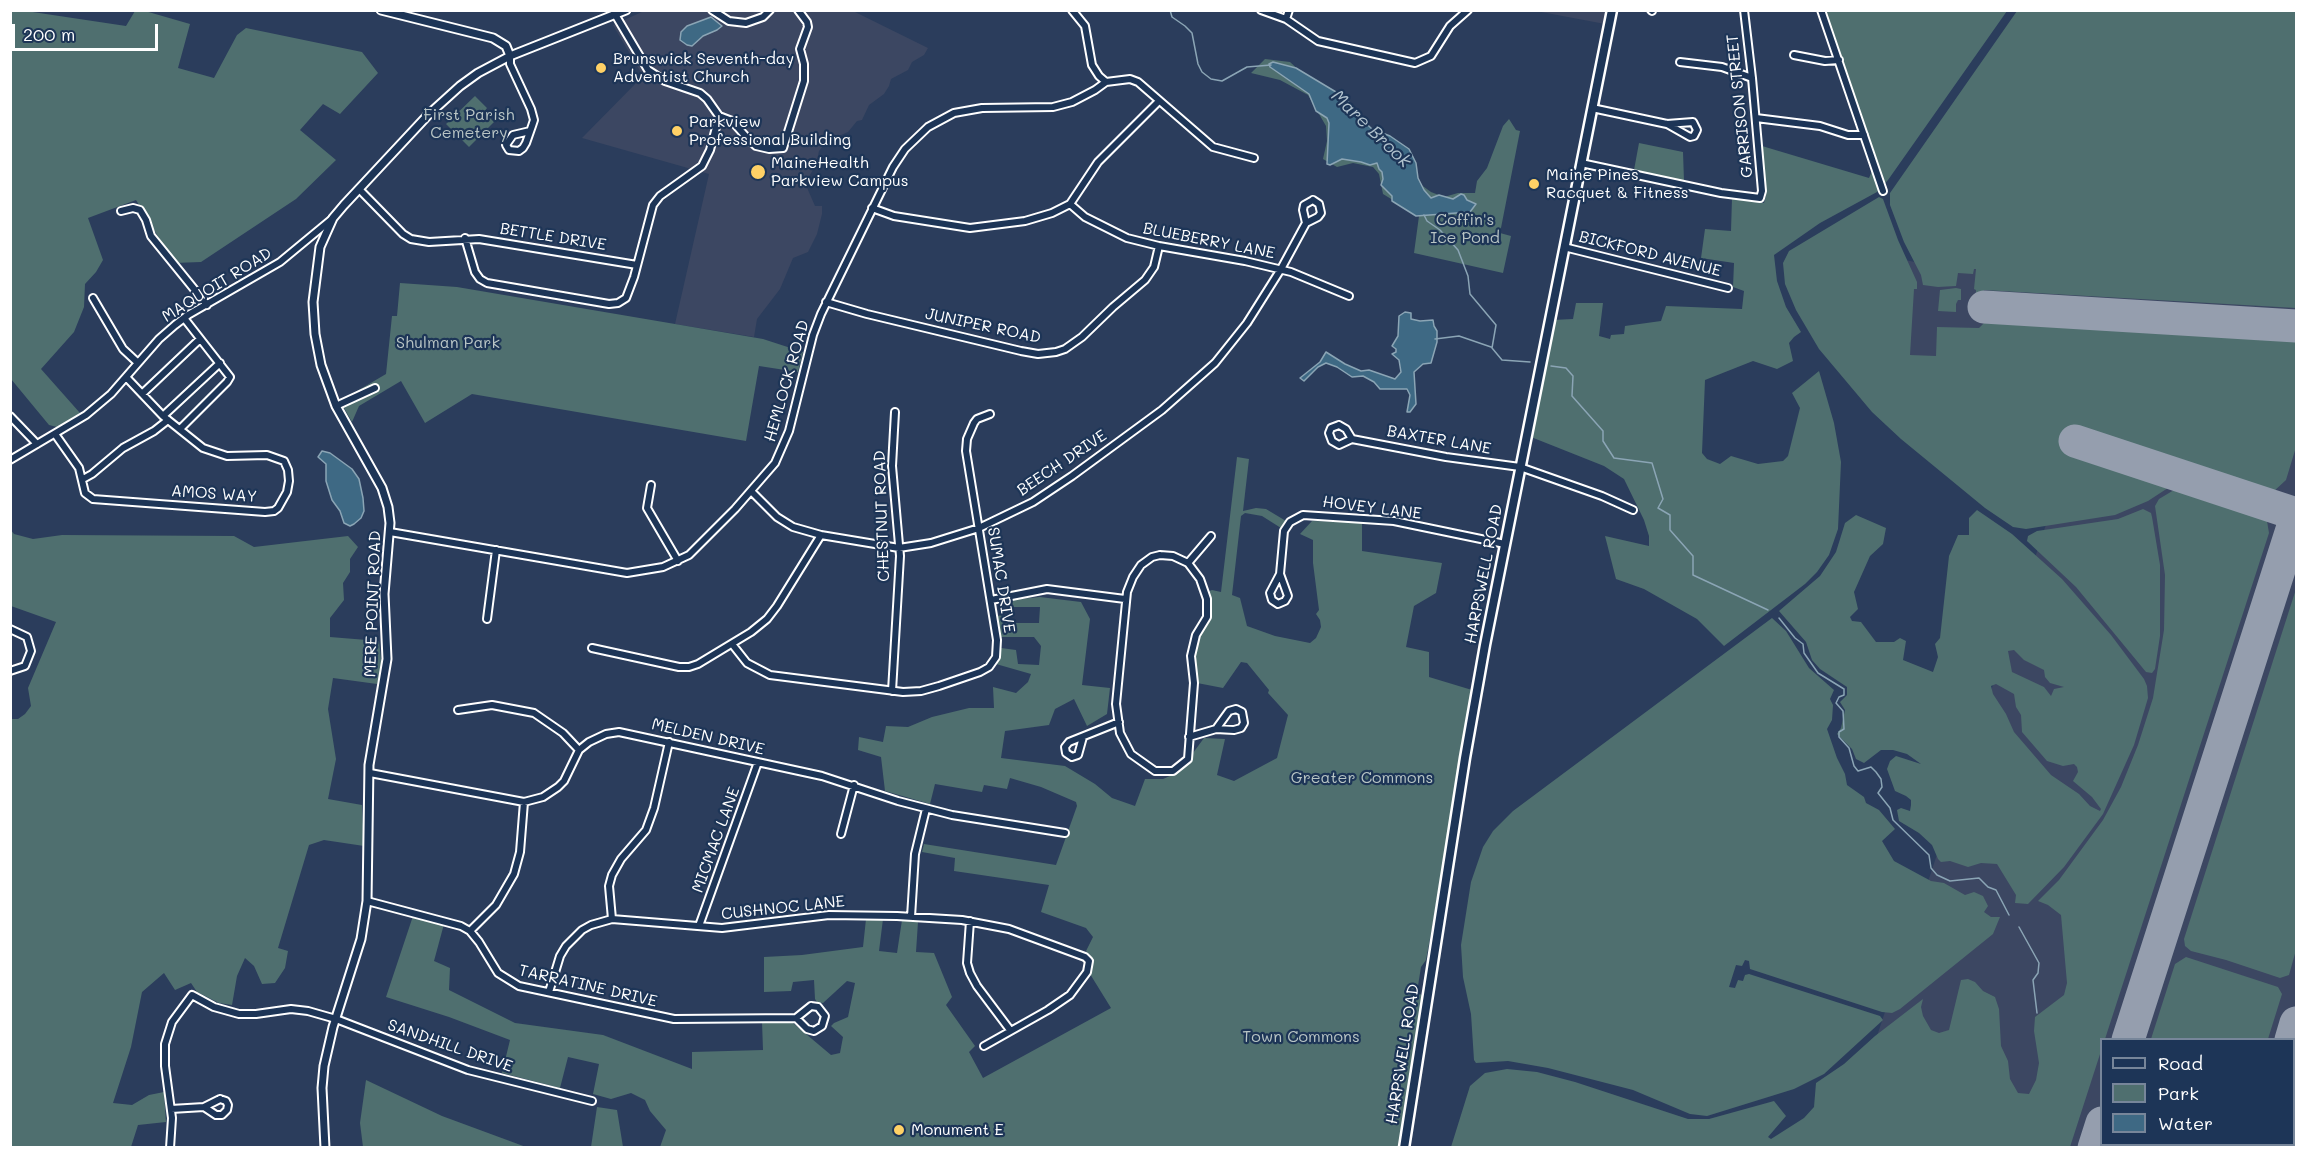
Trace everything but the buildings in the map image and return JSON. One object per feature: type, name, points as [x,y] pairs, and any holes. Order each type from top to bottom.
[{"type":"main road","name":"HARPSWELL ROAD","points":[[1404,1148],[1465,758],[1505,544],[1612,10]]},
{"type":"street","points":[[381,10],[493,38],[506,46],[518,84],[533,114],[530,131]]},
{"type":"street","name":"MERE POINT ROAD","points":[[325,1148],[323,1077],[328,1044],[361,939],[367,901],[370,773],[373,737],[387,659],[384,594],[390,532],[388,507],[382,488],[336,406],[324,374],[315,334],[314,291],[320,247],[333,219],[428,115],[452,93],[478,73],[510,56],[616,16],[626,10]]},
{"type":"street","points":[[711,10],[729,21],[746,23],[763,17],[770,10]]},
{"type":"street","points":[[616,16],[648,70],[665,81],[700,93],[719,116],[732,121],[756,146],[769,149],[783,148],[787,142],[804,81],[804,64],[800,49],[808,27],[798,10]]},
{"type":"street","points":[[1072,10],[1085,26],[1092,65],[1106,82],[1134,80],[1213,147],[1254,158]]},
{"type":"street","points":[[1261,10],[1286,19],[1311,38],[1328,45],[1406,62],[1421,61],[1431,56],[1450,26],[1468,10]]},
{"type":"street","points":[[1286,19],[1288,10]]},
{"type":"street","name":"GARRISON STREET","points":[[1581,163],[1721,193],[1760,198],[1762,191],[1756,118],[1744,10]]},
{"type":"street","points":[[1821,10],[1883,191]]},
{"type":"street","points":[[1794,54],[1825,62],[1839,60]]},
{"type":"street","points":[[1680,62],[1722,67],[1752,78]]},
{"type":"street","name":"HEMLOCK ROAD","points":[[390,532],[627,573],[654,570],[678,561],[696,548],[752,492],[775,464],[785,442],[813,335],[826,302],[893,167],[905,149],[937,121],[954,113],[973,109],[1044,108],[1063,105],[1095,90],[1106,82]]},
{"type":"street","points":[[872,208],[894,216],[979,228],[1034,219],[1062,209],[1070,204],[1098,162],[1159,101]]},
{"type":"street","points":[[1592,108],[1667,124]]},
{"type":"street","points":[[465,238],[475,272],[487,283],[614,304],[626,297],[653,205],[660,196],[702,166],[710,150],[719,116]]},
{"type":"street","points":[[1756,118],[1820,126],[1848,135],[1864,135]]},
{"type":"street","name":"BETTLE DRIVE","points":[[359,189],[403,234],[411,239],[429,242],[465,238],[500,241],[637,265]]},
{"type":"street","name":"BLUEBERRY LANE","points":[[1070,204],[1085,217],[1112,231],[1159,246],[1281,269],[1349,296]]},
{"type":"street","points":[[121,211],[133,208],[140,210],[151,236],[207,305]]},
{"type":"street","name":"MAQUOIT ROAD","points":[[10,460],[95,408],[159,339],[184,318],[268,270],[333,219]]},
{"type":"street","name":"BEECH DRIVE","points":[[752,492],[782,521],[793,527],[821,535],[899,549],[931,543],[979,528],[1033,502],[1162,410],[1215,363],[1247,323],[1306,224]]},
{"type":"street","points":[[313,234],[324,238]]},
{"type":"street","points":[[301,245],[310,243],[320,247]]},
{"type":"street","name":"JUNIPER ROAD","points":[[826,302],[1002,347],[1038,354],[1056,352],[1082,338],[1113,307],[1145,280],[1154,267],[1159,246]]},
{"type":"street","name":"BICKFORD AVENUE","points":[[1564,247],[1728,288]]},
{"type":"street","points":[[93,298],[123,350],[138,363]]},
{"type":"street","points":[[180,429],[230,379],[229,373],[184,318]]},
{"type":"street","points":[[142,394],[200,339]]},
{"type":"street","points":[[83,479],[93,474],[123,448],[154,431],[220,363]]},
{"type":"street","name":"AMOS WAY","points":[[55,434],[79,468],[85,493],[88,497],[97,500],[265,512],[274,511],[282,503],[289,481],[287,465],[284,461],[267,455],[219,454],[203,448],[165,418],[126,377]]},
{"type":"street","points":[[336,406],[375,388]]},
{"type":"street","name":"CHESTNUT ROAD","points":[[892,691],[899,549],[892,466],[896,412]]},
{"type":"street","name":"SUMAC DRIVE","points":[[732,644],[747,663],[770,675],[892,691],[921,691],[989,667],[996,657],[998,645],[966,445],[977,419],[990,414]]},
{"type":"street","points":[[10,416],[37,444]]},
{"type":"street","name":"BAXTER LANE","points":[[1352,439],[1446,458],[1521,467],[1602,496],[1633,510]]},
{"type":"street","points":[[651,485],[647,508],[678,561]]},
{"type":"street","name":"HOVEY LANE","points":[[1280,574],[1284,531],[1294,518],[1303,515],[1394,521],[1505,544]]},
{"type":"street","points":[[592,648],[689,667],[732,644],[763,623],[774,611],[821,535]]},
{"type":"street","points":[[1188,563],[1211,536]]},
{"type":"street","points":[[487,619],[496,550]]},
{"type":"street","points":[[1173,556],[1188,563],[1200,579],[1207,598],[1207,617],[1196,635],[1191,656],[1194,683],[1188,759],[1173,771],[1155,771],[1131,754],[1120,733],[1116,704],[1125,599],[1137,570],[1152,557],[1173,556]]},
{"type":"street","points":[[991,600],[1047,589],[1125,599]]},
{"type":"street","points":[[10,629],[27,637],[31,651],[25,666],[10,671]]},
{"type":"street","points":[[370,773],[524,802],[543,797],[564,781],[579,750],[563,733],[534,713],[492,705],[458,710]]},
{"type":"street","points":[[1189,737],[1216,729],[1241,728],[1244,723],[1242,712],[1236,709],[1229,711],[1216,729]]},
{"type":"street","points":[[1083,737],[1119,722]]},
{"type":"street","name":"MELDEN DRIVE","points":[[579,750],[597,737],[611,733],[628,733],[822,776],[926,809],[1065,833]]},
{"type":"street","points":[[612,919],[609,886],[612,875],[621,859],[646,830],[654,808],[669,742]]},
{"type":"street","name":"MICMAC LANE","points":[[699,927],[758,762]]},
{"type":"street","points":[[842,834],[854,785]]},
{"type":"street","points":[[367,901],[432,917],[470,931],[496,905],[514,874],[520,852],[524,802]]},
{"type":"street","points":[[910,916],[915,854],[926,809]]},
{"type":"street","name":"CUSHNOC LANE","points":[[549,992],[560,956],[566,946],[582,930],[612,919],[699,927],[744,927],[823,915],[910,916],[970,921],[1009,929],[1081,955],[1089,961],[1085,978],[1070,995],[1048,1010],[1010,1030]]},
{"type":"street","points":[[970,921],[967,963],[970,974],[976,986],[1010,1030],[984,1046]]},
{"type":"street","name":"TARRATINE DRIVE","points":[[470,931],[479,942],[492,967],[504,979],[519,986],[674,1019],[796,1018],[806,1008],[815,1006],[824,1012],[825,1016],[822,1026],[814,1031],[807,1029],[796,1018]]},
{"type":"street","name":"SANDHILL DRIVE","points":[[171,1109],[165,1066],[165,1044],[172,1022],[192,995],[214,1007],[239,1014],[300,1009],[336,1019],[468,1070],[592,1101]]},
{"type":"street","points":[[170,1148],[171,1109],[204,1107]]},
{"type":"shaded area","name":"MaineHealth Parkview Campus","points":[[644,11],[853,11],[928,48],[924,55],[912,62],[908,70],[891,79],[884,94],[869,105],[862,120],[857,121],[848,132],[827,141],[819,151],[816,165],[805,183],[815,206],[822,206],[817,234],[808,252],[793,258],[780,289],[757,319],[754,337],[675,324],[709,174],[582,138],[643,76],[613,25]]},
{"type":"shaded area","points":[[1536,11],[1608,11],[1605,24]]},
{"type":"shaded area","points":[[2296,11],[2296,1147],[1840,1148],[2098,367],[1901,357],[1905,260],[1920,263]]},
{"type":"green space","points":[[10,11],[26,11],[126,26],[135,11],[145,11],[190,24],[178,68],[214,78],[237,35],[246,28],[362,52],[378,73],[340,114],[323,104],[300,130],[336,160],[296,199],[201,262],[174,263],[136,200],[88,218],[103,260],[85,284],[84,307],[74,332],[41,369],[80,413],[57,427],[49,425],[11,379]]},
{"type":"green space","points":[[1822,11],[2007,11],[1888,180],[1877,192],[1820,223],[1774,255],[1777,281],[1786,307],[1801,332],[1789,343],[1793,361],[1777,369],[1753,361],[1705,380],[1702,453],[1707,459],[1720,464],[1731,456],[1758,464],[1783,461],[1788,456],[1800,408],[1792,393],[1819,371],[1834,423],[1841,462],[1838,529],[1829,555],[1805,584],[1724,646],[1697,619],[1644,589],[1616,579],[1605,536],[1649,546],[1649,536],[1644,520],[1624,479],[1604,466],[1531,437],[1553,320],[1573,319],[1576,303],[1603,303],[1599,336],[1610,339],[1611,335],[1624,334],[1625,326],[1661,321],[1666,306],[1742,309],[1744,291],[1733,287],[1734,263],[1701,258],[1705,229],[1731,231],[1732,198],[1764,203],[1766,195],[1762,146],[1869,178],[1875,164]]},
{"type":"green space","points":[[2017,11],[2296,11],[2296,308],[1984,290],[1983,293],[1976,293],[1974,289],[1976,269],[1973,274],[1958,273],[1956,286],[1923,285],[1921,275],[1904,242],[1890,205],[1890,193]]},
{"type":"green space","name":"Coffin's Ice Pond","points":[[1265,59],[1290,62],[1303,74],[1331,90],[1338,100],[1416,173],[1420,184],[1444,197],[1458,193],[1475,193],[1477,181],[1487,168],[1503,126],[1509,119],[1516,130],[1520,131],[1500,233],[1511,236],[1503,273],[1414,253],[1419,216],[1383,194],[1379,174],[1373,167],[1353,163],[1337,167],[1323,159],[1327,141],[1326,126],[1308,95],[1280,80],[1251,73]]},
{"type":"green space","name":"First Parish Cemetery","points":[[475,96],[487,108],[484,112],[494,122],[469,147],[446,124]]},
{"type":"green space","points":[[1639,143],[1683,152],[1684,181],[1634,170]]},
{"type":"green space","points":[[1879,197],[1883,199],[1917,282],[1917,289],[1914,289],[1910,355],[1936,356],[1937,327],[1979,328],[1984,323],[2296,341],[2296,447],[2286,480],[2273,492],[2257,492],[2078,434],[2073,448],[2174,481],[2174,484],[2148,501],[2115,515],[2026,529],[2013,527],[1985,508],[1901,439],[1872,412],[1819,349],[1796,310],[1785,284],[1783,263],[1789,251]]},
{"type":"green space","name":"Shulman Park","points":[[400,283],[457,287],[763,339],[803,352],[798,372],[759,366],[746,441],[472,394],[425,423],[401,381],[359,406],[352,422],[340,401],[386,374],[392,316],[397,316]]},
{"type":"green space","points":[[1961,289],[1961,300],[1958,300],[1956,304],[1956,312],[1938,311],[1940,290]]},
{"type":"green space","points":[[1237,457],[1249,459],[1243,511],[1256,508],[1266,509],[1286,521],[1281,528],[1262,516],[1245,513],[1241,516],[1232,595],[1240,598],[1247,626],[1275,636],[1310,643],[1316,638],[1321,627],[1316,614],[1319,610],[1313,563],[1313,540],[1300,534],[1312,521],[1362,522],[1362,551],[1442,563],[1436,593],[1414,606],[1406,647],[1429,652],[1429,677],[1472,690],[1432,928],[1426,960],[1421,967],[1417,992],[1423,996],[1401,1147],[660,1147],[666,1130],[650,1111],[645,1100],[631,1093],[611,1099],[593,1094],[599,1064],[568,1057],[560,1088],[502,1073],[510,1040],[386,997],[413,916],[444,924],[434,961],[450,968],[449,990],[515,1023],[603,1035],[692,1069],[692,1052],[763,1050],[762,1022],[793,1023],[831,1055],[840,1053],[843,1037],[831,1026],[848,1017],[855,983],[847,981],[823,1003],[815,999],[814,980],[793,982],[791,991],[764,992],[764,957],[802,955],[863,947],[866,919],[883,919],[879,951],[897,953],[902,920],[918,922],[916,952],[934,953],[952,997],[946,1005],[975,1046],[969,1052],[983,1078],[1111,1008],[1090,974],[1093,960],[1086,951],[1093,937],[1086,928],[1041,912],[1049,885],[954,871],[955,858],[922,852],[924,844],[1056,865],[1077,806],[1076,802],[1041,787],[1010,778],[1007,789],[984,785],[982,792],[935,784],[930,804],[885,791],[881,757],[858,750],[859,737],[883,742],[886,726],[908,727],[932,717],[969,708],[994,708],[993,687],[1016,693],[1028,682],[1031,674],[996,664],[1001,648],[1016,650],[1018,664],[1039,665],[1041,646],[1034,637],[1000,637],[997,616],[1004,615],[1007,623],[1039,623],[1040,607],[1011,607],[1009,600],[1040,597],[1081,602],[1090,619],[1082,685],[1110,688],[1107,714],[1087,726],[1074,699],[1055,709],[1049,725],[1005,731],[1001,758],[1065,766],[1095,784],[1112,798],[1135,806],[1145,779],[1163,779],[1179,772],[1204,738],[1225,739],[1217,775],[1234,781],[1277,758],[1288,715],[1268,693],[1269,690],[1247,663],[1241,662],[1223,688],[1192,682],[1190,644],[1204,619],[1207,592],[1212,590],[1221,592]]},
{"type":"green space","points":[[2190,486],[2260,510],[2266,515],[2269,533],[2105,1038],[2100,1038],[2100,1054],[2070,1147],[1451,1147],[1470,1086],[1485,1073],[1507,1069],[1537,1072],[1575,1082],[1688,1119],[1709,1119],[1774,1101],[1786,1116],[1768,1137],[1771,1139],[1804,1118],[1814,1107],[1816,1083],[1844,1064],[1875,1036],[1923,999],[1921,1007],[1923,1016],[1931,1030],[1939,1033],[1949,1030],[1961,980],[1968,979],[1995,997],[1999,1009],[2001,1046],[2008,1061],[2010,1079],[2018,1093],[2029,1094],[2036,1080],[2039,1063],[2034,1031],[2035,1017],[2064,995],[2067,983],[2061,915],[2038,901],[2059,880],[2103,820],[2121,787],[2138,745],[2153,698],[2164,630],[2165,575],[2155,506],[2159,499],[2174,490]]},
{"type":"green space","points":[[2143,509],[2151,513],[2160,565],[2160,636],[2155,669],[2152,673],[2146,672],[2076,587],[2027,541],[2028,536],[2037,531],[2118,519]]},
{"type":"green space","points":[[1977,510],[2012,534],[2062,579],[2111,635],[2147,686],[2148,698],[2134,745],[2103,814],[2064,867],[2028,904],[2015,903],[2016,895],[1997,864],[1981,863],[1968,867],[1950,861],[1941,862],[1932,845],[1919,833],[1899,821],[1897,810],[1901,808],[1910,811],[1911,800],[1895,791],[1887,769],[1890,761],[1896,756],[1921,764],[1907,754],[1893,750],[1881,750],[1864,763],[1856,759],[1852,749],[1837,734],[1841,728],[1845,710],[1840,702],[1847,695],[1847,687],[1820,669],[1812,660],[1806,642],[1779,611],[1820,576],[1836,552],[1845,523],[1856,515],[1886,528],[1883,544],[1870,556],[1854,592],[1858,609],[1850,617],[1852,621],[1861,622],[1876,642],[1894,642],[1900,638],[1906,641],[1903,660],[1933,672],[1938,657],[1935,644],[1940,638],[1949,556],[1958,535],[1969,535],[1969,518]],"holes":[[[2014,650],[2024,660],[2044,670],[2045,677],[2050,683],[2064,687],[2054,689],[2051,696],[2044,687],[2012,672],[2008,651]],[[1996,684],[2014,694],[2016,707],[2021,715],[2022,732],[2047,761],[2063,766],[2074,764],[2077,767],[2078,772],[2073,781],[2092,797],[2101,809],[2100,811],[2090,806],[2079,794],[2051,775],[2014,732],[1993,694],[1991,686]]]},
{"type":"green space","points":[[10,529],[14,534],[33,539],[62,535],[234,536],[254,547],[348,536],[358,547],[350,559],[350,572],[343,583],[344,600],[330,618],[330,637],[379,641],[382,668],[377,684],[333,678],[328,709],[336,759],[328,799],[362,805],[364,846],[324,840],[309,845],[278,948],[288,951],[285,968],[275,983],[262,984],[254,966],[245,958],[237,976],[232,1005],[219,1003],[197,992],[191,983],[175,990],[164,973],[142,992],[131,1047],[113,1103],[132,1105],[149,1095],[164,1092],[166,1122],[138,1125],[131,1147],[11,1147],[11,719],[18,719],[31,706],[28,688],[56,622],[11,606]]},
{"type":"green space","points":[[2296,589],[2296,950],[2289,975],[2280,978],[2191,951],[2185,946],[2184,939]]},
{"type":"green space","points":[[1772,618],[1786,631],[1809,668],[1834,690],[1830,699],[1833,705],[1832,720],[1827,729],[1837,758],[1845,774],[1847,785],[1864,797],[1866,803],[1879,810],[1895,829],[1882,841],[1894,861],[1931,881],[1944,883],[1965,895],[1974,892],[1983,896],[1988,906],[1984,912],[1991,917],[2000,917],[1993,934],[1892,1013],[1882,1012],[1750,969],[1749,961],[1745,960],[1742,966],[1736,965],[1729,987],[1735,988],[1738,980],[1743,981],[1745,975],[1749,974],[1880,1016],[1883,1020],[1824,1074],[1794,1089],[1707,1116],[1690,1114],[1633,1090],[1548,1068],[1508,1061],[1476,1063],[1471,1014],[1463,977],[1461,945],[1471,882],[1483,847],[1493,831],[1513,811]]},
{"type":"green space","points":[[2186,957],[2278,987],[2282,994],[2268,1038],[2151,1038],[2175,964]]},
{"type":"green space","points":[[366,1080],[442,1116],[526,1147],[363,1147],[360,1123]]},
{"type":"green space","points":[[597,1107],[617,1110],[623,1147],[591,1147]]},
{"type":"water","points":[[711,17],[722,26],[703,36],[692,46],[680,40],[681,32],[687,26]]},
{"type":"water","name":"Coffin's Ice Pond","points":[[1273,62],[1296,68],[1346,98],[1356,114],[1372,129],[1390,136],[1409,149],[1416,163],[1418,178],[1431,198],[1439,195],[1453,199],[1461,194],[1476,204],[1470,212],[1416,216],[1392,201],[1392,196],[1381,185],[1382,172],[1377,163],[1370,165],[1342,159],[1330,165],[1327,164],[1329,123],[1327,118],[1316,111],[1309,94],[1270,67],[1269,64]]},
{"type":"water","points":[[1405,312],[1411,313],[1411,319],[1433,320],[1437,331],[1437,342],[1431,363],[1423,364],[1414,372],[1416,404],[1410,412],[1407,412],[1410,395],[1407,389],[1380,389],[1374,382],[1363,376],[1352,377],[1326,363],[1318,367],[1304,381],[1300,378],[1320,362],[1326,352],[1361,371],[1369,370],[1395,379],[1401,372],[1399,360],[1392,354],[1396,352],[1396,349],[1392,346],[1398,336],[1399,316]]},
{"type":"water","points":[[322,451],[330,453],[352,469],[359,479],[364,511],[361,518],[350,526],[344,523],[340,511],[332,500],[326,481],[326,464],[318,457]]},
{"type":"waterway","name":"Mare Brook","points":[[1170,10],[1172,17],[1192,33],[1198,64],[1202,72],[1211,79],[1222,81],[1247,67],[1271,65]]},
{"type":"waterway","name":"Mare Brook","points":[[1424,215],[1427,221],[1440,230],[1458,250],[1468,276],[1470,294],[1496,325],[1492,348],[1502,360],[1530,362]]},
{"type":"waterway","points":[[1435,339],[1459,336],[1491,347]]},
{"type":"waterway","name":"Mare Brook","points":[[1551,366],[1566,368],[1573,376],[1572,396],[1603,431],[1603,441],[1614,458],[1652,463],[1663,499],[1658,508],[1670,515],[1670,530],[1693,556],[1693,575],[1768,610]]},
{"type":"waterway","name":"Mare Brook","points":[[1779,618],[1795,638],[1803,644],[1804,653],[1818,673],[1844,689],[1844,695],[1839,697],[1836,703],[1843,711],[1844,729],[1839,732],[1839,737],[1849,748],[1854,766],[1858,771],[1871,767],[1881,779],[1882,787],[1878,793],[1890,808],[1893,820],[1929,855],[1931,868],[1937,875],[1950,881],[1979,878],[1988,887],[1996,890],[2009,915]]},
{"type":"waterway","name":"Mare Brook","points":[[2019,927],[2039,963],[2038,973],[2033,980],[2037,1013]]},
{"type":"taxiway","points":[[2285,552],[2296,538]]},
{"type":"taxiway","points":[[2110,1148],[2114,1146]]},
{"type":"taxiway","points":[[2142,1146],[2147,1148]]},
{"type":"runway","points":[[1984,307],[2296,326]]},
{"type":"runway","points":[[2075,441],[2296,514]]},
{"type":"runway","points":[[2129,1038],[2296,517]]},
{"type":"runway","points":[[2292,1038],[2296,1023]]},
{"type":"runway","points":[[2094,1148],[2100,1129]]},
{"type":"place","name":"Brunswick Seventh-day Adventist Church","points":[[601,68]]},
{"type":"place","name":"Parkview Professional Building","points":[[677,131]]},
{"type":"place","name":"MaineHealth Parkview Campus","points":[[758,172]]},
{"type":"place","name":"Maine Pines Racquet & Fitness","points":[[1534,184]]},
{"type":"place","name":"Monument E","points":[[899,1130]]},
{"type":"park label","name":"Greater Commons","points":[[1362,778]]},
{"type":"park label","name":"Town Commons","points":[[1301,1037]]}]
